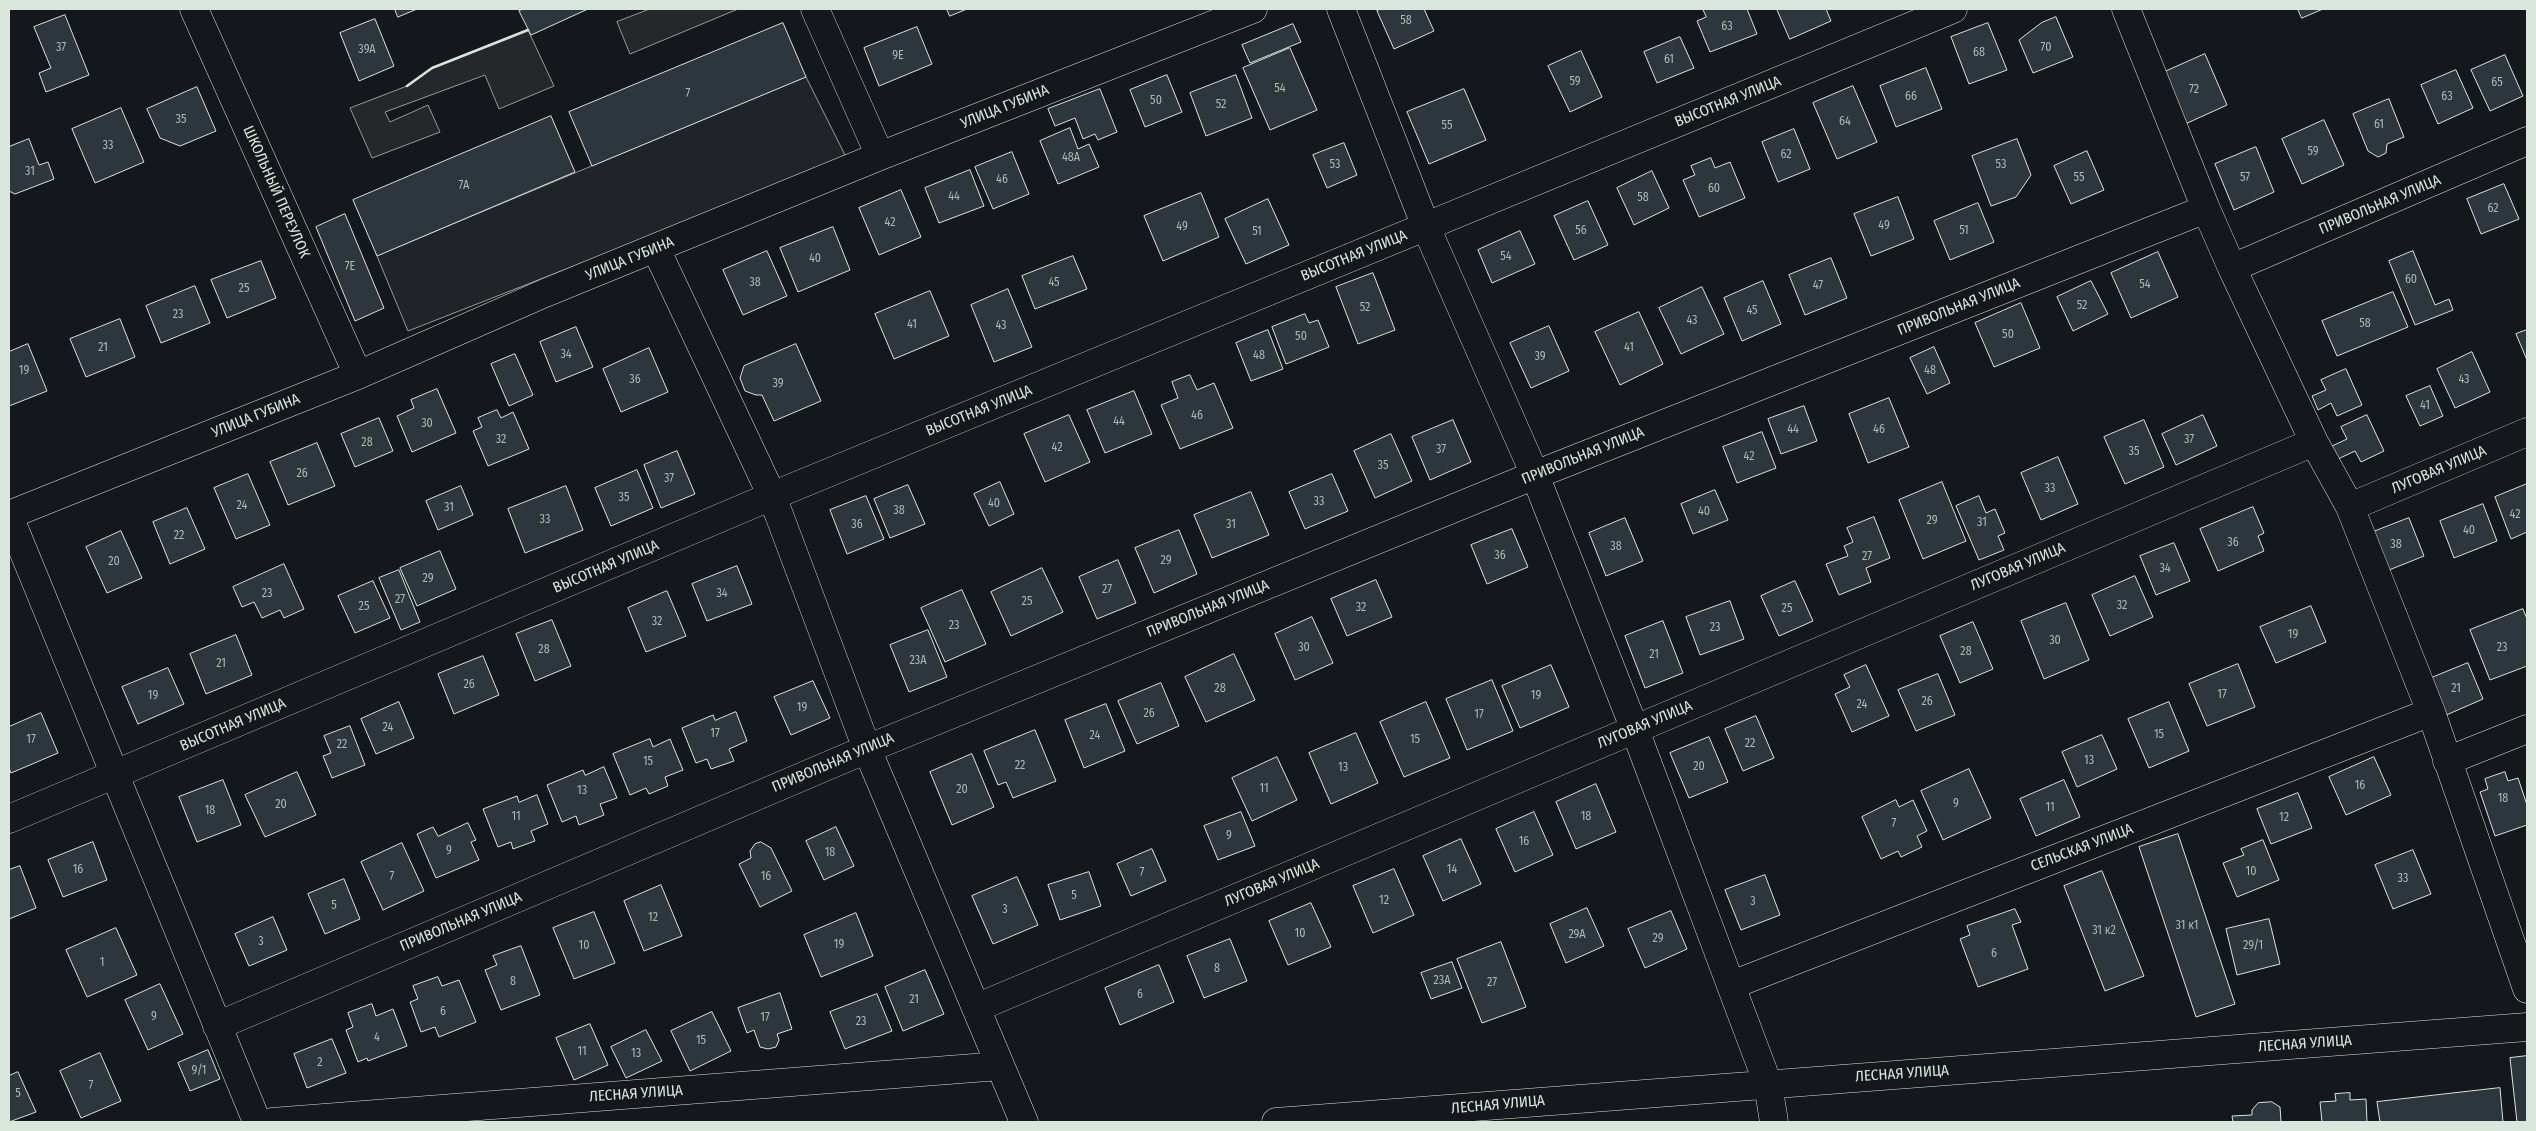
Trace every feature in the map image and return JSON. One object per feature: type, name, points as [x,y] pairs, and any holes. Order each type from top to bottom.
[{"type":"street","name":"ШКОЛЬНЫЙ ПЕРЕУЛОК","points":[[194,9],[358,375]]},
{"type":"street","points":[[815,9],[880,156]]},
{"type":"street","name":"УЛИЦА ГУБИНА","points":[[9,516],[358,375],[546,293],[880,156],[1253,9]]},
{"type":"street","points":[[1341,9],[1426,226],[1535,476],[1635,730],[1768,1084],[1774,1122]]},
{"type":"street","name":"ВЫСОТНАЯ УЛИЦА","points":[[9,819],[115,776],[772,496],[1953,9]]},
{"type":"street","points":[[2126,9],[2206,209],[2232,268],[2314,442],[2350,507],[2431,712],[2447,761],[2521,950],[2527,989]]},
{"type":"street","name":"ПРИВОЛЬНАЯ УЛИЦА","points":[[2232,268],[2527,141]]},
{"type":"street","name":"ПРИВОЛЬНАЯ УЛИЦА","points":[[217,1026],[867,749],[1535,476],[2206,209]]},
{"type":"street","points":[[656,249],[772,496],[867,749],[1024,1122]]},
{"type":"street","name":"ЛУГОВАЯ УЛИЦА","points":[[2350,507],[2527,432]]},
{"type":"street","name":"ЛУГОВАЯ УЛИЦА","points":[[976,1008],[2314,442]]},
{"type":"street","points":[[9,516],[257,1122]]},
{"type":"street","name":"СЕЛЬСКАЯ УЛИЦА","points":[[1732,985],[2431,712]]},
{"type":"street","points":[[2447,761],[2527,729]]},
{"type":"street","name":"ЛЕСНАЯ УЛИЦА","points":[[1276,1122],[2527,1027]]},
{"type":"street","name":"ЛЕСНАЯ УЛИЦА","points":[[272,1122],[1000,1066]]},
{"type":"shaded area","points":[[650,9],[738,9],[630,54],[617,22]]},
{"type":"shaded area","points":[[528,30],[554,86],[499,109],[485,75],[385,112],[390,122],[428,105],[440,132],[372,158],[350,108],[407,86],[432,68]]},
{"type":"shaded area","points":[[806,77],[847,159],[408,331],[377,256]]},
{"type":"building","points":[[395,9],[417,9],[398,17]]},
{"type":"building","points":[[524,9],[588,9],[531,35],[519,11]]},
{"type":"building","points":[[947,9],[967,9],[950,16]]},
{"type":"building","points":[[1381,9],[1424,9],[1434,31],[1394,49],[1377,11]]},
{"type":"building","points":[[1703,9],[1747,9],[1757,34],[1710,52],[1697,21],[1706,17]]},
{"type":"building","points":[[1777,9],[1826,9],[1831,21],[1790,39]]},
{"type":"building","points":[[2298,9],[2323,9],[2302,18]]},
{"type":"building","points":[[65,15],[89,75],[46,92],[39,73],[51,68],[34,27]]},
{"type":"building","points":[[2056,17],[2073,57],[2033,73],[2019,40],[2041,23]]},
{"type":"building","points":[[375,19],[394,66],[359,81],[340,33]]},
{"type":"building","points":[[783,23],[806,77],[592,166],[569,112]]},
{"type":"building","points":[[1988,23],[2007,70],[1969,84],[1951,37]]},
{"type":"building","points":[[1293,24],[1301,42],[1250,63],[1242,45]]},
{"type":"building","points":[[917,27],[932,64],[879,86],[864,48]]},
{"type":"building","points":[[1680,37],[1694,68],[1657,83],[1644,52]]},
{"type":"building","points":[[1290,48],[1317,110],[1270,130],[1243,68]]},
{"type":"building","points":[[1581,51],[1602,97],[1570,112],[1548,66]]},
{"type":"building","points":[[2205,54],[2227,105],[2183,125],[2160,74]]},
{"type":"building","points":[[2505,55],[2523,96],[2490,111],[2471,70]]},
{"type":"building","points":[[1926,68],[1942,109],[1896,127],[1880,86]]},
{"type":"building","points":[[2456,70],[2473,108],[2438,124],[2421,85]]},
{"type":"building","points":[[1167,75],[1182,112],[1145,127],[1130,90]]},
{"type":"building","points":[[1236,75],[1252,118],[1206,136],[1190,93]]},
{"type":"building","points":[[1853,86],[1877,142],[1837,159],[1813,103]]},
{"type":"building","points":[[197,87],[216,131],[180,146],[160,138],[147,109]]},
{"type":"building","points":[[1100,89],[1117,132],[1098,140],[1095,134],[1083,139],[1075,118],[1055,126],[1048,109]]},
{"type":"building","points":[[1464,89],[1486,140],[1429,164],[1407,112]]},
{"type":"building","points":[[2389,99],[2404,137],[2387,144],[2386,153],[2378,157],[2368,151],[2353,114]]},
{"type":"building","points":[[121,108],[144,162],[95,183],[72,129]]},
{"type":"building","points":[[551,116],[575,172],[377,256],[353,200]]},
{"type":"building","points":[[2324,120],[2344,165],[2302,184],[2282,139]]},
{"type":"building","points":[[1070,128],[1078,149],[1089,144],[1099,167],[1058,184],[1040,141]]},
{"type":"building","points":[[1794,129],[1810,169],[1778,182],[1762,142]]},
{"type":"building","points":[[29,139],[39,165],[48,162],[54,179],[15,194],[9,191],[9,147]]},
{"type":"building","points":[[2017,139],[2031,175],[2016,197],[1991,206],[1972,156]]},
{"type":"building","points":[[1344,143],[1357,175],[1327,188],[1313,155]]},
{"type":"building","points":[[2256,147],[2274,192],[2234,210],[2215,164]]},
{"type":"building","points":[[2087,151],[2104,190],[2071,204],[2054,166]]},
{"type":"building","points":[[1012,152],[1029,194],[993,209],[975,167]]},
{"type":"building","points":[[1711,158],[1715,168],[1730,162],[1745,198],[1699,217],[1683,180],[1695,175],[1691,166]]},
{"type":"building","points":[[970,170],[984,206],[939,223],[925,188]]},
{"type":"building","points":[[1652,171],[1669,208],[1634,225],[1617,188]]},
{"type":"building","points":[[2504,184],[2519,219],[2481,234],[2467,199]]},
{"type":"building","points":[[901,190],[921,237],[879,255],[859,208]]},
{"type":"building","points":[[1201,193],[1219,237],[1163,261],[1144,216]]},
{"type":"building","points":[[1898,197],[1914,239],[1871,256],[1854,214]]},
{"type":"building","points":[[1268,199],[1289,245],[1246,264],[1225,219]]},
{"type":"building","points":[[1588,201],[1608,245],[1574,260],[1554,216]]},
{"type":"building","points":[[1978,203],[1994,242],[1950,260],[1934,221]]},
{"type":"building","points":[[345,214],[384,308],[355,321],[316,227]]},
{"type":"building","points":[[833,227],[850,270],[798,292],[780,248]]},
{"type":"building","points":[[1520,231],[1535,264],[1492,283],[1478,250]]},
{"type":"building","points":[[767,251],[787,296],[743,315],[723,270]]},
{"type":"building","points":[[2413,251],[2435,305],[2449,299],[2453,310],[2415,325],[2389,261]]},
{"type":"building","points":[[2158,252],[2178,297],[2131,318],[2111,273]]},
{"type":"building","points":[[1073,256],[1087,289],[1035,309],[1022,276]]},
{"type":"building","points":[[1831,258],[1847,298],[1805,315],[1789,275]]},
{"type":"building","points":[[261,261],[276,298],[227,318],[211,280]]},
{"type":"building","points":[[1373,273],[1395,330],[1358,344],[1336,287]]},
{"type":"building","points":[[1763,281],[1781,324],[1742,341],[1724,298]]},
{"type":"building","points":[[2091,281],[2108,314],[2073,331],[2057,297]]},
{"type":"building","points":[[195,286],[210,323],[161,343],[146,306]]},
{"type":"building","points":[[1702,287],[1724,334],[1681,354],[1659,308]]},
{"type":"building","points":[[1008,289],[1032,347],[994,362],[971,305]]},
{"type":"building","points":[[930,291],[949,336],[894,359],[875,314]]},
{"type":"building","points":[[2393,292],[2408,327],[2337,356],[2322,321]]},
{"type":"building","points":[[2021,303],[2040,348],[1994,367],[1975,323]]},
{"type":"building","points":[[1639,312],[1663,364],[1620,385],[1595,332]]},
{"type":"building","points":[[1305,314],[1309,323],[1318,320],[1329,347],[1286,364],[1272,327]]},
{"type":"building","points":[[120,319],[135,357],[86,377],[70,339]]},
{"type":"building","points":[[1549,326],[1569,371],[1531,388],[1510,343]]},
{"type":"building","points":[[576,327],[593,367],[556,382],[540,342]]},
{"type":"building","points":[[1268,330],[1283,369],[1251,381],[1236,343]]},
{"type":"building","points":[[2527,330],[2527,360],[2516,334]]},
{"type":"building","points":[[28,344],[47,391],[9,406],[9,352]]},
{"type":"building","points":[[796,344],[821,401],[774,421],[762,395],[745,391],[740,378],[744,366]]},
{"type":"building","points":[[1934,347],[1950,383],[1927,394],[1910,358]]},
{"type":"building","points":[[649,348],[668,392],[621,412],[603,369]]},
{"type":"building","points":[[2472,352],[2490,392],[2455,408],[2437,369]]},
{"type":"building","points":[[515,354],[533,395],[509,406],[491,364]]},
{"type":"building","points":[[2346,369],[2362,405],[2337,416],[2331,403],[2318,410],[2312,396],[2326,390],[2321,380]]},
{"type":"building","points":[[1190,375],[1197,390],[1214,383],[1233,428],[1180,449],[1161,405],[1178,398],[1172,382]]},
{"type":"building","points":[[2430,386],[2443,416],[2420,426],[2406,396]]},
{"type":"building","points":[[437,389],[456,433],[412,452],[397,416],[414,408],[411,400]]},
{"type":"building","points":[[1134,391],[1152,434],[1105,453],[1087,410]]},
{"type":"building","points":[[1889,398],[1909,447],[1868,463],[1849,414]]},
{"type":"building","points":[[1804,406],[1817,441],[1781,454],[1768,419]]},
{"type":"building","points":[[497,410],[501,418],[513,412],[529,449],[488,466],[473,431],[482,427],[478,418]]},
{"type":"building","points":[[1069,415],[1090,462],[1045,482],[1024,434]]},
{"type":"building","points":[[2203,415],[2217,446],[2176,465],[2162,434]]},
{"type":"building","points":[[2367,415],[2384,451],[2361,462],[2355,451],[2338,459],[2332,446],[2347,439],[2341,427]]},
{"type":"building","points":[[379,418],[393,451],[355,467],[341,434]]},
{"type":"building","points":[[1453,420],[1471,462],[1430,480],[1412,437]]},
{"type":"building","points":[[2144,420],[2164,467],[2125,484],[2104,437]]},
{"type":"building","points":[[1762,432],[1776,468],[1737,483],[1723,447]]},
{"type":"building","points":[[1391,434],[1412,481],[1375,498],[1354,451]]},
{"type":"building","points":[[317,443],[335,486],[288,505],[270,462]]},
{"type":"building","points":[[677,451],[695,494],[661,508],[644,465]]},
{"type":"building","points":[[2058,457],[2078,504],[2041,520],[2021,473]]},
{"type":"building","points":[[637,470],[653,508],[611,526],[595,488]]},
{"type":"building","points":[[248,474],[270,525],[236,539],[214,488]]},
{"type":"building","points":[[1332,474],[1348,511],[1305,529],[1289,492]]},
{"type":"building","points":[[1000,482],[1014,514],[989,526],[974,494]]},
{"type":"building","points":[[1942,482],[1966,541],[1923,559],[1899,500]]},
{"type":"building","points":[[2527,484],[2527,532],[2511,539],[2495,497]]},
{"type":"building","points":[[908,485],[925,524],[890,538],[874,499]]},
{"type":"building","points":[[461,486],[473,515],[438,530],[426,501]]},
{"type":"building","points":[[566,486],[583,530],[525,553],[508,509]]},
{"type":"building","points":[[1715,490],[1728,520],[1693,534],[1681,504]]},
{"type":"building","points":[[1251,492],[1269,535],[1212,558],[1194,515]]},
{"type":"building","points":[[866,496],[884,539],[847,554],[830,510]]},
{"type":"building","points":[[1979,496],[1986,513],[1995,509],[2005,533],[1998,536],[2004,550],[1979,560],[1956,506]]},
{"type":"building","points":[[2483,504],[2497,541],[2454,558],[2440,521]]},
{"type":"building","points":[[2253,507],[2264,533],[2258,536],[2264,551],[2218,571],[2200,529]]},
{"type":"building","points":[[187,508],[205,549],[170,564],[153,522]]},
{"type":"building","points":[[1874,517],[1890,558],[1866,568],[1871,582],[1839,595],[1826,564],[1848,556],[1844,546],[1853,542],[1847,528]]},
{"type":"building","points":[[1625,518],[1643,561],[1606,576],[1589,533]]},
{"type":"building","points":[[2409,518],[2424,556],[2384,572],[2368,534]]},
{"type":"building","points":[[1512,529],[1528,567],[1487,584],[1471,545]]},
{"type":"building","points":[[1179,530],[1197,574],[1154,593],[1135,548]]},
{"type":"building","points":[[121,531],[142,578],[107,593],[86,547]]},
{"type":"building","points":[[2174,543],[2190,581],[2156,595],[2140,556]]},
{"type":"building","points":[[440,551],[456,589],[417,606],[400,568]]},
{"type":"building","points":[[1118,560],[1136,603],[1097,619],[1079,577]]},
{"type":"building","points":[[284,564],[304,609],[284,618],[280,610],[262,618],[254,602],[242,607],[233,587]]},
{"type":"building","points":[[737,566],[752,604],[707,621],[692,584]]},
{"type":"building","points":[[1042,568],[1063,612],[1011,636],[991,592]]},
{"type":"building","points":[[399,570],[420,622],[401,630],[379,578]]},
{"type":"building","points":[[2135,576],[2153,617],[2110,636],[2092,595]]},
{"type":"building","points":[[1376,580],[1392,617],[1347,636],[1331,599]]},
{"type":"building","points":[[373,581],[390,618],[355,633],[338,596]]},
{"type":"building","points":[[1795,581],[1813,621],[1779,636],[1761,596]]},
{"type":"building","points":[[962,590],[986,644],[945,662],[921,608]]},
{"type":"building","points":[[667,591],[686,636],[646,652],[628,608]]},
{"type":"building","points":[[1730,601],[1744,639],[1700,655],[1686,617]]},
{"type":"building","points":[[2066,603],[2089,660],[2044,679],[2021,621]]},
{"type":"building","points":[[2311,606],[2326,642],[2276,663],[2260,627]]},
{"type":"building","points":[[2523,609],[2527,619],[2527,666],[2490,680],[2470,630]]},
{"type":"building","points":[[1312,617],[1333,663],[1295,680],[1275,634]]},
{"type":"building","points":[[552,620],[571,666],[535,681],[516,634]]},
{"type":"building","points":[[1663,621],[1683,673],[1645,688],[1625,636]]},
{"type":"building","points":[[1973,622],[1993,669],[1960,683],[1940,636]]},
{"type":"building","points":[[928,630],[947,677],[909,692],[890,645]]},
{"type":"building","points":[[236,635],[252,675],[206,694],[190,654]]},
{"type":"building","points":[[1234,654],[1255,700],[1206,722],[1185,677]]},
{"type":"building","points":[[483,656],[499,695],[454,714],[438,674]]},
{"type":"building","points":[[2468,663],[2483,699],[2444,716],[2429,679]]},
{"type":"building","points":[[2238,664],[2255,707],[2207,726],[2189,684]]},
{"type":"building","points":[[1551,665],[1569,707],[1520,728],[1502,686]]},
{"type":"building","points":[[1866,665],[1889,716],[1852,732],[1835,694],[1850,687],[1844,675]]},
{"type":"building","points":[[168,668],[184,704],[138,724],[122,687]]},
{"type":"building","points":[[1938,674],[1955,715],[1916,731],[1898,690]]},
{"type":"building","points":[[1492,680],[1513,731],[1467,750],[1446,699]]},
{"type":"building","points":[[813,681],[830,718],[791,735],[774,697]]},
{"type":"building","points":[[1161,683],[1179,726],[1137,744],[1118,701]]},
{"type":"building","points":[[399,702],[414,738],[376,754],[361,719]]},
{"type":"building","points":[[1426,702],[1450,758],[1404,777],[1380,722]]},
{"type":"building","points":[[2169,702],[2189,751],[2149,768],[2128,719]]},
{"type":"building","points":[[1106,704],[1125,751],[1084,768],[1065,720]]},
{"type":"building","points":[[736,712],[747,741],[729,749],[734,761],[711,769],[707,759],[696,763],[682,728],[713,715],[715,720]]},
{"type":"building","points":[[41,713],[58,753],[11,773],[9,768],[9,727]]},
{"type":"building","points":[[1756,716],[1774,758],[1743,771],[1725,729]]},
{"type":"building","points":[[350,726],[365,765],[332,778],[323,756],[331,753],[324,736]]},
{"type":"building","points":[[1035,730],[1056,781],[1013,798],[1006,782],[998,785],[984,751]]},
{"type":"building","points":[[1356,733],[1378,783],[1331,804],[1309,753]]},
{"type":"building","points":[[2102,735],[2117,769],[2077,787],[2062,752]]},
{"type":"building","points":[[1709,737],[1728,782],[1689,798],[1670,753]]},
{"type":"building","points":[[650,739],[653,747],[670,739],[683,770],[665,777],[668,786],[649,794],[646,788],[630,795],[613,754]]},
{"type":"building","points":[[972,754],[994,807],[952,825],[930,772]]},
{"type":"building","points":[[1277,757],[1297,800],[1252,821],[1232,778]]},
{"type":"building","points":[[2374,757],[2391,795],[2346,815],[2329,777]]},
{"type":"building","points":[[604,767],[617,798],[600,804],[604,815],[579,825],[576,816],[562,822],[547,785],[583,770],[585,775]]},
{"type":"building","points":[[1969,769],[1991,818],[1943,840],[1921,791]]},
{"type":"building","points":[[297,772],[316,815],[265,837],[245,795]]},
{"type":"building","points":[[2505,772],[2508,781],[2518,778],[2527,805],[2527,825],[2495,836],[2480,792],[2488,789],[2485,779]]},
{"type":"building","points":[[223,780],[241,825],[197,842],[179,797]]},
{"type":"building","points":[[2064,780],[2080,817],[2036,836],[2020,799]]},
{"type":"building","points":[[1596,784],[1616,832],[1576,849],[1556,802]]},
{"type":"building","points":[[2298,793],[2312,828],[2271,844],[2257,809]]},
{"type":"building","points":[[537,795],[548,824],[531,831],[535,841],[513,849],[511,842],[498,847],[483,809],[517,796],[519,802]]},
{"type":"building","points":[[1896,800],[1899,807],[1913,800],[1927,831],[1917,836],[1922,847],[1901,857],[1898,851],[1881,859],[1862,817]]},
{"type":"building","points":[[1241,812],[1255,846],[1218,860],[1204,826]]},
{"type":"building","points":[[1534,812],[1553,855],[1515,872],[1496,829]]},
{"type":"building","points":[[468,823],[476,840],[471,842],[479,860],[436,878],[417,834],[433,827],[438,836]]},
{"type":"building","points":[[836,827],[854,866],[824,880],[806,841]]},
{"type":"building","points":[[2178,834],[2235,1004],[2196,1017],[2139,847]]},
{"type":"building","points":[[1461,839],[1481,884],[1443,901],[1423,856]]},
{"type":"building","points":[[2263,840],[2279,880],[2237,897],[2223,863],[2244,855],[2241,849]]},
{"type":"building","points":[[93,842],[107,880],[63,897],[48,860]]},
{"type":"building","points":[[761,842],[771,848],[792,891],[760,907],[739,864],[751,858],[750,851],[755,844]]},
{"type":"building","points":[[402,843],[424,891],[383,910],[361,862]]},
{"type":"building","points":[[1152,849],[1166,881],[1131,896],[1117,864]]},
{"type":"building","points":[[2413,850],[2431,894],[2393,909],[2375,865]]},
{"type":"building","points":[[20,866],[36,908],[9,919],[9,870]]},
{"type":"building","points":[[1394,869],[1414,915],[1373,933],[1353,886]]},
{"type":"building","points":[[2102,871],[2144,976],[2105,991],[2064,886]]},
{"type":"building","points":[[1089,872],[1101,906],[1060,920],[1048,885]]},
{"type":"building","points":[[1765,875],[1780,915],[1741,930],[1725,890]]},
{"type":"building","points":[[1017,877],[1038,925],[993,944],[972,896]]},
{"type":"building","points":[[344,879],[360,919],[325,934],[308,894]]},
{"type":"building","points":[[661,885],[682,936],[644,951],[624,901]]},
{"type":"building","points":[[1311,903],[1331,947],[1288,965],[1269,921]]},
{"type":"building","points":[[1587,908],[1604,946],[1566,963],[1550,924]]},
{"type":"building","points":[[2015,909],[2021,922],[2012,925],[2028,969],[1978,987],[1960,939],[1970,935],[1967,926]]},
{"type":"building","points":[[1671,911],[1687,949],[1645,968],[1628,929]]},
{"type":"building","points":[[594,912],[615,963],[574,979],[553,928]]},
{"type":"building","points":[[856,913],[873,956],[821,977],[804,935]]},
{"type":"building","points":[[273,917],[287,950],[249,966],[235,934]]},
{"type":"building","points":[[2269,919],[2280,964],[2237,975],[2226,929]]},
{"type":"building","points":[[116,928],[137,975],[87,997],[66,950]]},
{"type":"building","points":[[1230,939],[1247,981],[1204,998],[1187,956]]},
{"type":"building","points":[[1501,942],[1526,1007],[1482,1023],[1457,959]]},
{"type":"building","points":[[521,946],[540,995],[501,1010],[485,970],[497,965],[493,956]]},
{"type":"building","points":[[1452,962],[1462,988],[1431,999],[1421,973]]},
{"type":"building","points":[[1159,965],[1174,1002],[1120,1025],[1105,988]]},
{"type":"building","points":[[925,970],[944,1014],[903,1031],[885,987]]},
{"type":"building","points":[[438,977],[442,986],[459,980],[476,1022],[439,1037],[435,1027],[421,1032],[410,1002],[418,999],[413,986]]},
{"type":"building","points":[[160,984],[183,1034],[148,1050],[125,1000]]},
{"type":"building","points":[[780,993],[792,1029],[777,1034],[779,1040],[776,1047],[768,1049],[760,1047],[754,1030],[747,1033],[738,1008]]},
{"type":"building","points":[[877,994],[892,1031],[845,1049],[830,1012]]},
{"type":"building","points":[[372,1004],[376,1016],[393,1009],[407,1046],[368,1061],[367,1058],[358,1062],[346,1030],[353,1027],[348,1013]]},
{"type":"building","points":[[712,1012],[731,1051],[690,1071],[671,1031]]},
{"type":"building","points":[[590,1024],[608,1065],[574,1080],[556,1038]]},
{"type":"building","points":[[646,1030],[662,1061],[626,1078],[611,1047]]},
{"type":"building","points":[[332,1039],[346,1073],[307,1088],[294,1054]]},
{"type":"building","points":[[208,1050],[220,1079],[190,1091],[178,1063]]},
{"type":"building","points":[[100,1053],[121,1101],[81,1118],[60,1071]]},
{"type":"building","points":[[2527,1056],[2527,1122],[2517,1122],[2510,1058]]},
{"type":"building","points":[[18,1072],[36,1112],[9,1122],[9,1076]]},
{"type":"building","points":[[2500,1088],[2503,1122],[2380,1122],[2377,1102]]},
{"type":"building","points":[[2350,1093],[2350,1100],[2366,1099],[2367,1122],[2322,1122],[2320,1102],[2336,1101],[2335,1094]]},
{"type":"building","points":[[2272,1102],[2280,1107],[2281,1122],[2233,1122],[2232,1116],[2252,1115],[2252,1110],[2258,1103]]},
{"type":"wall","points":[[407,86],[432,68],[528,30]]}]
